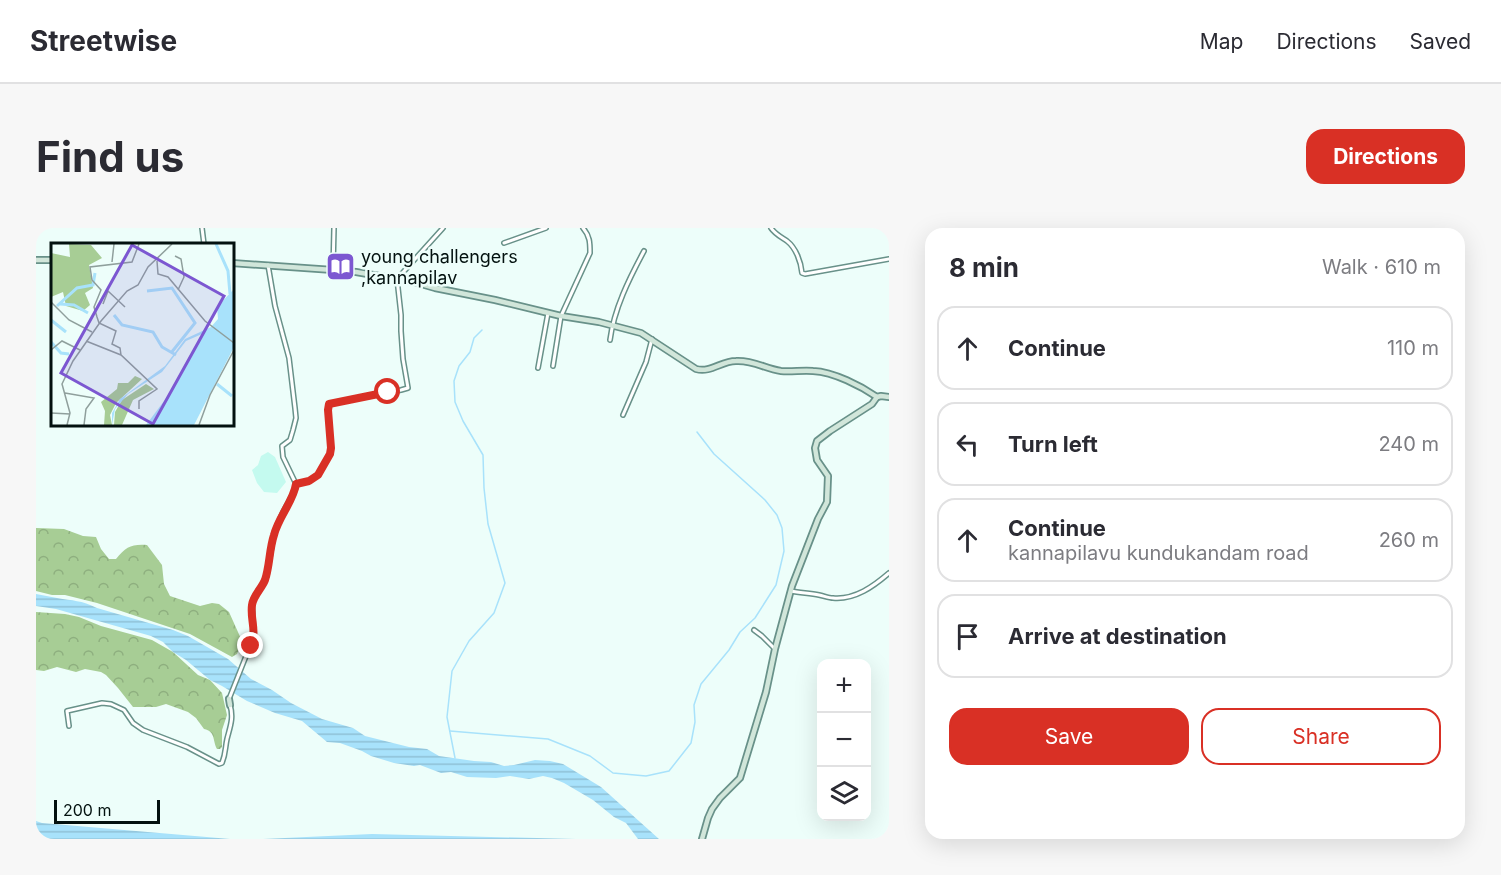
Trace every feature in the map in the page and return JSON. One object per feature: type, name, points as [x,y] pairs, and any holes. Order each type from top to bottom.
[{"type":"main road","points":[[234,263],[333,270],[397,279],[641,333],[696,369],[710,369],[735,361],[755,363],[784,372],[801,370],[822,372],[864,389],[878,398]]},
{"type":"main road","points":[[703,838],[712,809],[740,778],[766,692],[791,591],[818,519],[827,502],[828,476],[817,460],[815,448],[817,441],[872,405],[881,396],[889,397]]},
{"type":"main road","points":[[229,699],[230,705]]},
{"type":"street","points":[[202,228],[204,243]]},
{"type":"street","points":[[333,270],[334,228]]},
{"type":"street","points":[[296,484],[309,481],[318,475],[330,454],[329,404],[408,388],[403,359],[397,279],[443,228]]},
{"type":"street","points":[[504,243],[546,228]]},
{"type":"street","points":[[553,366],[561,316],[590,253],[590,242],[583,228]]},
{"type":"street","points":[[771,228],[795,249],[802,266],[802,273],[805,274],[889,260]]},
{"type":"street","points":[[610,340],[612,325],[624,292],[644,251]]},
{"type":"street","points":[[229,699],[254,636],[252,602],[267,575],[274,533],[296,484],[283,457],[282,446],[290,440],[296,418],[296,408],[289,358],[275,306],[268,265]]},
{"type":"street","points":[[538,368],[548,313]]},
{"type":"street","points":[[623,415],[646,362],[652,339]]},
{"type":"street","points":[[791,591],[842,598],[861,593],[889,573]]},
{"type":"street","points":[[754,630],[775,649]]},
{"type":"street","points":[[69,726],[67,711],[102,703],[111,704],[124,710],[133,723],[144,730],[187,747],[219,764],[222,763],[226,754],[226,742],[232,718],[230,705]]},
{"type":"shaded area","points":[[268,452],[275,457],[286,482],[277,493],[264,492],[257,483],[252,470],[258,465],[261,456]]},
{"type":"green space","points":[[36,528],[64,529],[83,536],[96,537],[101,549],[109,559],[116,559],[129,547],[147,545],[162,565],[164,584],[170,596],[200,606],[219,604],[229,612],[242,641],[237,654],[232,657],[190,634],[97,603],[36,591]]},
{"type":"green space","points":[[36,612],[79,617],[101,626],[152,640],[173,652],[198,675],[210,680],[222,693],[227,715],[222,730],[222,747],[217,749],[212,734],[188,712],[166,704],[156,707],[133,707],[101,672],[85,669],[76,672],[57,667],[44,671],[36,670]]},
{"type":"water","points":[[36,594],[82,602],[188,636],[228,659],[251,679],[291,703],[322,719],[353,728],[365,736],[427,749],[439,756],[491,762],[504,766],[535,760],[563,764],[601,787],[659,839],[638,839],[626,823],[614,817],[593,800],[552,778],[543,776],[529,779],[510,776],[467,777],[451,772],[441,773],[420,765],[394,763],[340,743],[327,742],[302,721],[247,701],[210,680],[163,642],[151,636],[56,609],[36,606]]},
{"type":"water","points":[[36,821],[42,823],[230,839],[36,839]]},
{"type":"water","points":[[372,834],[576,839],[263,839]]},
{"type":"waterway","points":[[455,758],[447,717],[452,671],[469,641],[494,613],[505,583],[488,524],[483,455],[463,421],[455,402],[454,381],[459,366],[470,352],[474,338],[482,330]]},
{"type":"waterway","points":[[450,731],[548,739],[590,756],[613,773],[646,776],[669,771],[691,743],[695,722],[694,705],[701,684],[729,650],[740,632],[755,618],[776,585],[784,551],[782,528],[777,515],[765,500],[714,454],[697,432]]},
{"type":"place","name":"young challengers ,kannapilav","points":[[340,266]]},
{"type":"route","points":[[251,646],[254,636],[252,602],[267,575],[278,522],[296,484],[309,481],[318,475],[330,454],[329,404],[388,392]]}]
